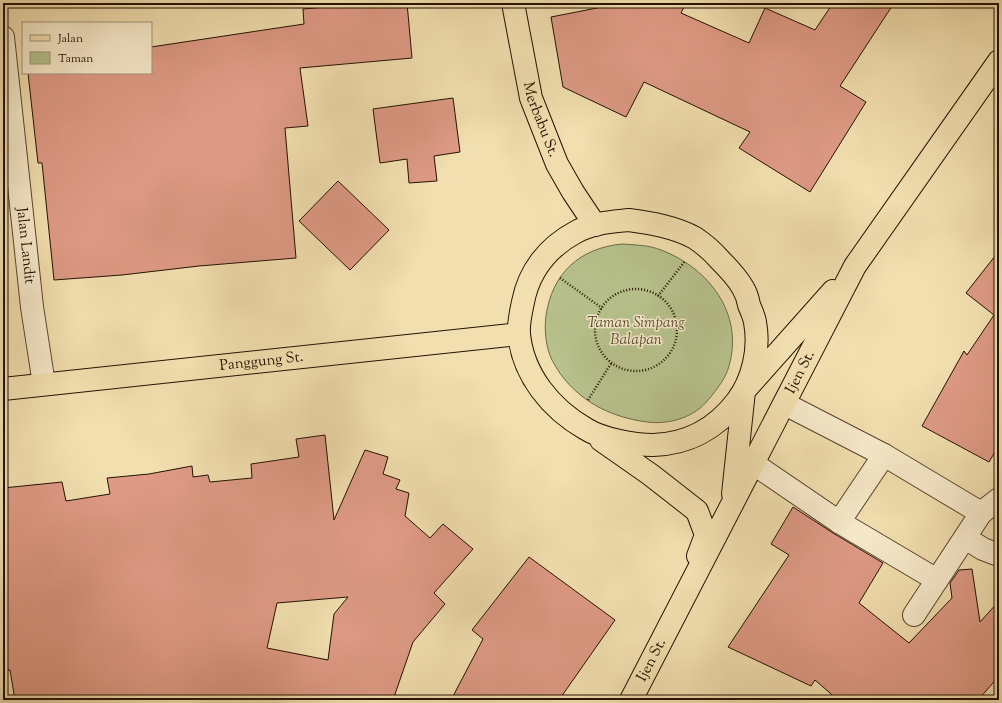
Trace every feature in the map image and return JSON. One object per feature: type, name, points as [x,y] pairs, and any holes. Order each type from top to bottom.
[{"type":"main road","name":"Merbabu St.","points":[[513,3],[531,98],[557,164],[572,192],[595,224]]},
{"type":"main road","name":"Ijen St.","points":[[631,700],[855,266],[999,61]]},
{"type":"main road","points":[[679,606],[706,535],[697,511],[651,475],[568,417],[551,402],[537,384],[525,361],[519,334],[525,289],[537,265],[553,247],[576,231],[595,224],[629,220],[663,225],[695,238],[730,270],[744,289],[755,322],[756,348],[753,370],[744,391],[732,506]]},
{"type":"main road","points":[[587,430],[618,441],[642,445],[680,442],[709,428],[728,412],[744,391],[855,266]]},
{"type":"main road","name":"Panggung St.","points":[[3,389],[519,334]]},
{"type":"street","name":"Jalan Landit","points":[[3,36],[32,308],[44,384]]},
{"type":"street","points":[[784,404],[884,455],[981,514]]},
{"type":"street","points":[[839,522],[884,455]]},
{"type":"street","points":[[754,464],[839,522],[937,580]]},
{"type":"street","points":[[914,615],[981,514],[999,499]]},
{"type":"street","points":[[965,538],[984,549],[996,554],[999,553]]},
{"type":"path","points":[[658,296],[686,259]]},
{"type":"path","points":[[556,276],[602,308]]},
{"type":"path","points":[[641,289],[654,293],[658,296],[666,301],[673,312],[677,325],[676,339],[671,351],[662,361],[650,368],[637,370],[624,368],[612,362],[602,353],[597,341],[595,328],[598,315],[604,303],[615,295],[628,290],[641,289]]},
{"type":"path","points":[[586,404],[612,362]]},
{"type":"green space","name":"Taman Simpang Balapan","points":[[622,244],[652,247],[661,250],[694,268],[708,281],[719,295],[727,311],[731,328],[732,347],[728,370],[709,399],[697,411],[673,421],[656,423],[647,422],[604,410],[580,395],[569,385],[552,360],[548,350],[545,327],[546,316],[554,287],[562,275],[570,265],[581,257],[607,246]]},
{"type":"building","points":[[372,3],[407,3],[412,58],[300,68],[308,126],[285,128],[296,258],[54,280],[42,163],[38,163],[28,74],[152,74],[152,47],[304,24],[303,9]]},
{"type":"building","points":[[608,3],[686,3],[681,13],[749,43],[765,8],[815,30],[833,3],[894,3],[840,86],[866,102],[810,192],[739,148],[750,132],[644,82],[626,117],[563,87],[551,17],[602,7]]},
{"type":"building","points":[[453,98],[460,152],[434,156],[437,181],[409,183],[407,159],[380,163],[373,109]]},
{"type":"building","points":[[338,181],[389,230],[350,270],[299,221]]},
{"type":"building","points":[[999,251],[999,445],[989,462],[922,426],[964,351],[967,355],[994,315],[966,293]]},
{"type":"building","points":[[325,435],[334,520],[365,450],[388,457],[383,474],[400,480],[396,489],[409,493],[405,516],[430,538],[443,524],[473,549],[434,593],[445,604],[413,642],[393,700],[99,700],[98,697],[15,700],[10,670],[3,671],[3,488],[62,482],[66,501],[110,494],[107,478],[149,474],[192,466],[193,477],[208,475],[210,482],[252,478],[251,464],[299,457],[296,439]],"holes":[[[348,597],[334,614],[328,660],[267,648],[277,603]]]},
{"type":"building","points":[[793,507],[883,563],[859,603],[909,643],[952,598],[950,583],[959,570],[972,569],[980,622],[999,601],[999,676],[978,700],[838,700],[815,680],[811,686],[728,647],[789,555],[771,544]]},
{"type":"building","points":[[529,557],[615,620],[559,700],[451,700],[483,639],[472,630]]}]
